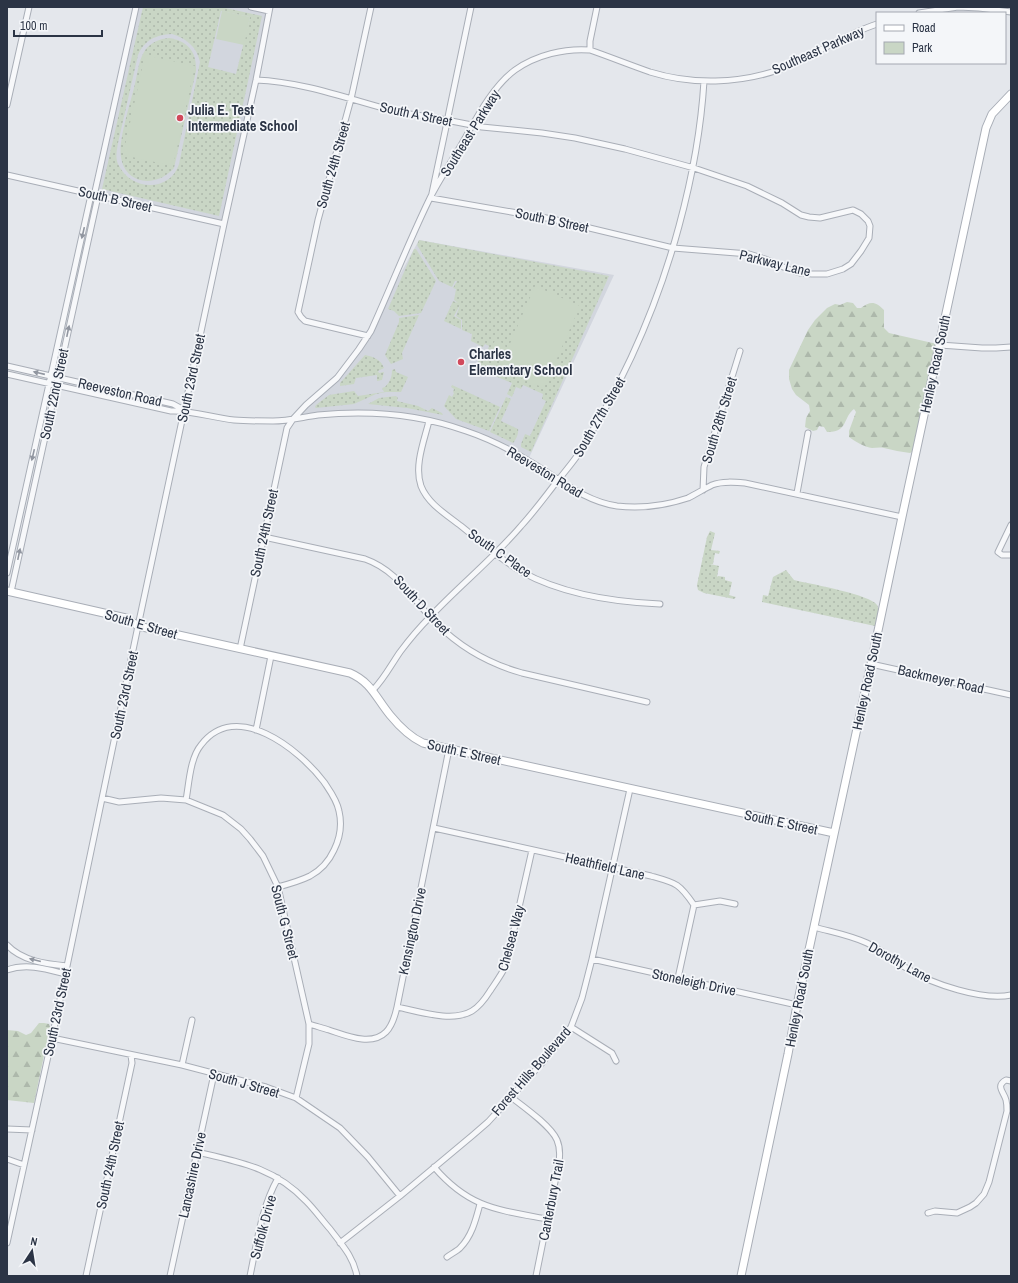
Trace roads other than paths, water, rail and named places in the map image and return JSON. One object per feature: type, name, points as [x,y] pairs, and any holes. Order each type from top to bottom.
[{"type":"street","points":[[7,105],[29,7]]},
{"type":"street","name":"South 22nd Street","points":[[9,591],[58,378],[95,196],[136,7]]},
{"type":"street","points":[[251,7],[270,9]]},
{"type":"street","name":"South 24th Street","points":[[368,336],[305,322],[299,314],[299,307],[319,216],[351,99],[371,7]]},
{"type":"street","points":[[431,198],[471,7]]},
{"type":"street","points":[[590,50],[590,41],[597,7]]},
{"type":"street","points":[[926,12],[958,7],[1011,12]]},
{"type":"street","name":"South 23rd Street","points":[[7,1243],[52,1038],[138,626],[270,9]]},
{"type":"street","name":"Southeast Parkway","points":[[293,419],[306,405],[337,378],[368,336],[431,198],[472,125],[501,83],[516,69],[549,54],[564,51],[590,50],[650,72],[690,81],[704,82],[739,79],[780,69],[876,24]]},
{"type":"street","name":"South A Street","points":[[256,80],[297,85],[399,112],[482,127],[575,138],[625,149],[694,168]]},
{"type":"street","name":"South 27th Street","points":[[373,690],[382,682],[401,652],[430,617],[496,553],[521,526],[576,458],[606,409],[629,364],[656,299],[673,248],[694,168],[702,112],[704,82]]},
{"type":"street","name":"Henley Road South","points":[[741,1276],[797,1005],[986,128],[992,114],[1011,94]]},
{"type":"street","name":"Parkway Lane","points":[[673,248],[749,254],[800,273],[827,274],[843,269],[851,264],[861,251],[870,233],[871,229],[868,221],[858,211],[853,210],[820,218],[808,217],[801,215],[776,200],[747,186],[694,168]]},
{"type":"street","name":"South B Street","points":[[7,175],[224,224]]},
{"type":"street","name":"South 22nd Street","points":[[7,573],[49,384],[95,196]]},
{"type":"street","name":"South B Street","points":[[431,198],[553,220],[673,248]]},
{"type":"street","points":[[940,345],[982,348],[1011,347]]},
{"type":"street","name":"South 28th Street","points":[[703,490],[704,467],[740,351]]},
{"type":"street","name":"Reeveston Road","points":[[7,366],[173,404],[184,411]]},
{"type":"street","name":"Reeveston Road","points":[[7,374],[171,411],[184,411],[234,420],[274,421],[316,416],[379,413],[429,421],[465,430],[487,438],[535,464],[587,497],[615,506],[636,508],[661,506],[690,497],[714,485],[729,482],[745,483],[797,493],[902,516]]},
{"type":"street","name":"South 24th Street","points":[[240,649],[287,428],[293,419]]},
{"type":"street","name":"South C Place","points":[[429,421],[419,466],[419,479],[421,487],[431,502],[496,553],[521,571],[539,580],[592,597],[617,601],[660,604]]},
{"type":"street","points":[[797,493],[808,433]]},
{"type":"street","points":[[1011,525],[998,552],[1002,555],[1011,555]]},
{"type":"street","name":"South D Street","points":[[264,537],[365,559],[376,563],[392,573],[430,617],[459,643],[477,655],[504,668],[647,702]]},
{"type":"street","name":"South E Street","points":[[9,591],[126,618],[138,626],[350,673],[363,680],[373,690],[390,715],[407,732],[423,743],[834,833]]},
{"type":"street","points":[[256,730],[271,656]]},
{"type":"street","name":"Backmeyer Road","points":[[871,664],[1011,695]]},
{"type":"street","points":[[186,800],[194,759],[202,743],[214,732],[224,728],[236,726],[256,730],[274,737],[310,766],[330,792],[339,812],[340,834],[337,845],[328,862],[310,876],[278,887]]},
{"type":"street","name":"Kensington Drive","points":[[308,1024],[352,1038],[370,1038],[385,1033],[392,1022],[397,1007],[449,749]]},
{"type":"street","name":"Forest Hills Boulevard","points":[[340,1243],[474,1135],[542,1063],[571,1027],[582,998],[592,960],[630,789]]},
{"type":"street","name":"South G Street","points":[[102,798],[119,802],[161,798],[186,800],[223,815],[241,829],[263,856],[278,887],[308,1024],[308,1044],[296,1098]]},
{"type":"street","name":"Heathfield Lane","points":[[434,828],[670,881],[679,886],[694,905]]},
{"type":"street","name":"Chelsea Way","points":[[397,1007],[446,1017],[454,1017],[470,1012],[484,1001],[506,965],[532,850]]},
{"type":"street","points":[[678,978],[694,905],[720,901],[735,904]]},
{"type":"street","name":"Dorothy Lane","points":[[814,927],[849,936],[867,944],[908,969],[935,982],[974,995],[993,997],[1011,995]]},
{"type":"street","points":[[7,945],[17,954],[26,958],[67,966]]},
{"type":"street","name":"Stoneleigh Drive","points":[[592,960],[797,1005]]},
{"type":"street","points":[[7,970],[18,966],[35,967],[65,974]]},
{"type":"street","points":[[182,1065],[192,1020]]},
{"type":"street","points":[[571,1027],[612,1052],[616,1061]]},
{"type":"street","name":"South J Street","points":[[52,1038],[182,1065],[266,1087],[296,1098],[340,1128],[400,1196]]},
{"type":"street","name":"South 24th Street","points":[[86,1276],[129,1076],[131,1055]]},
{"type":"street","name":"Lancashire Drive","points":[[170,1276],[214,1074]]},
{"type":"street","points":[[928,1213],[935,1211],[958,1213],[976,1203],[984,1194],[989,1182],[1007,1111],[1006,1100],[1000,1085],[1006,1080],[1011,1082]]},
{"type":"street","name":"Canterbury Trail","points":[[511,1097],[549,1129],[558,1141],[559,1162],[536,1276]]},
{"type":"street","points":[[7,1129],[32,1130]]},
{"type":"street","points":[[197,1152],[259,1168],[290,1186],[307,1202],[353,1260],[358,1276]]},
{"type":"street","points":[[7,1159],[24,1165]]},
{"type":"street","points":[[434,1167],[452,1186],[480,1204],[505,1211],[547,1219]]},
{"type":"street","name":"Suffolk Drive","points":[[250,1276],[265,1209],[269,1196],[278,1178]]},
{"type":"street","points":[[447,1256],[460,1248],[470,1234],[477,1218],[480,1204]]},
{"type":"place","name":"Julia E. Test Intermediate School","points":[[180,118]]},
{"type":"place","name":"Charles Elementary School","points":[[461,362]]}]
